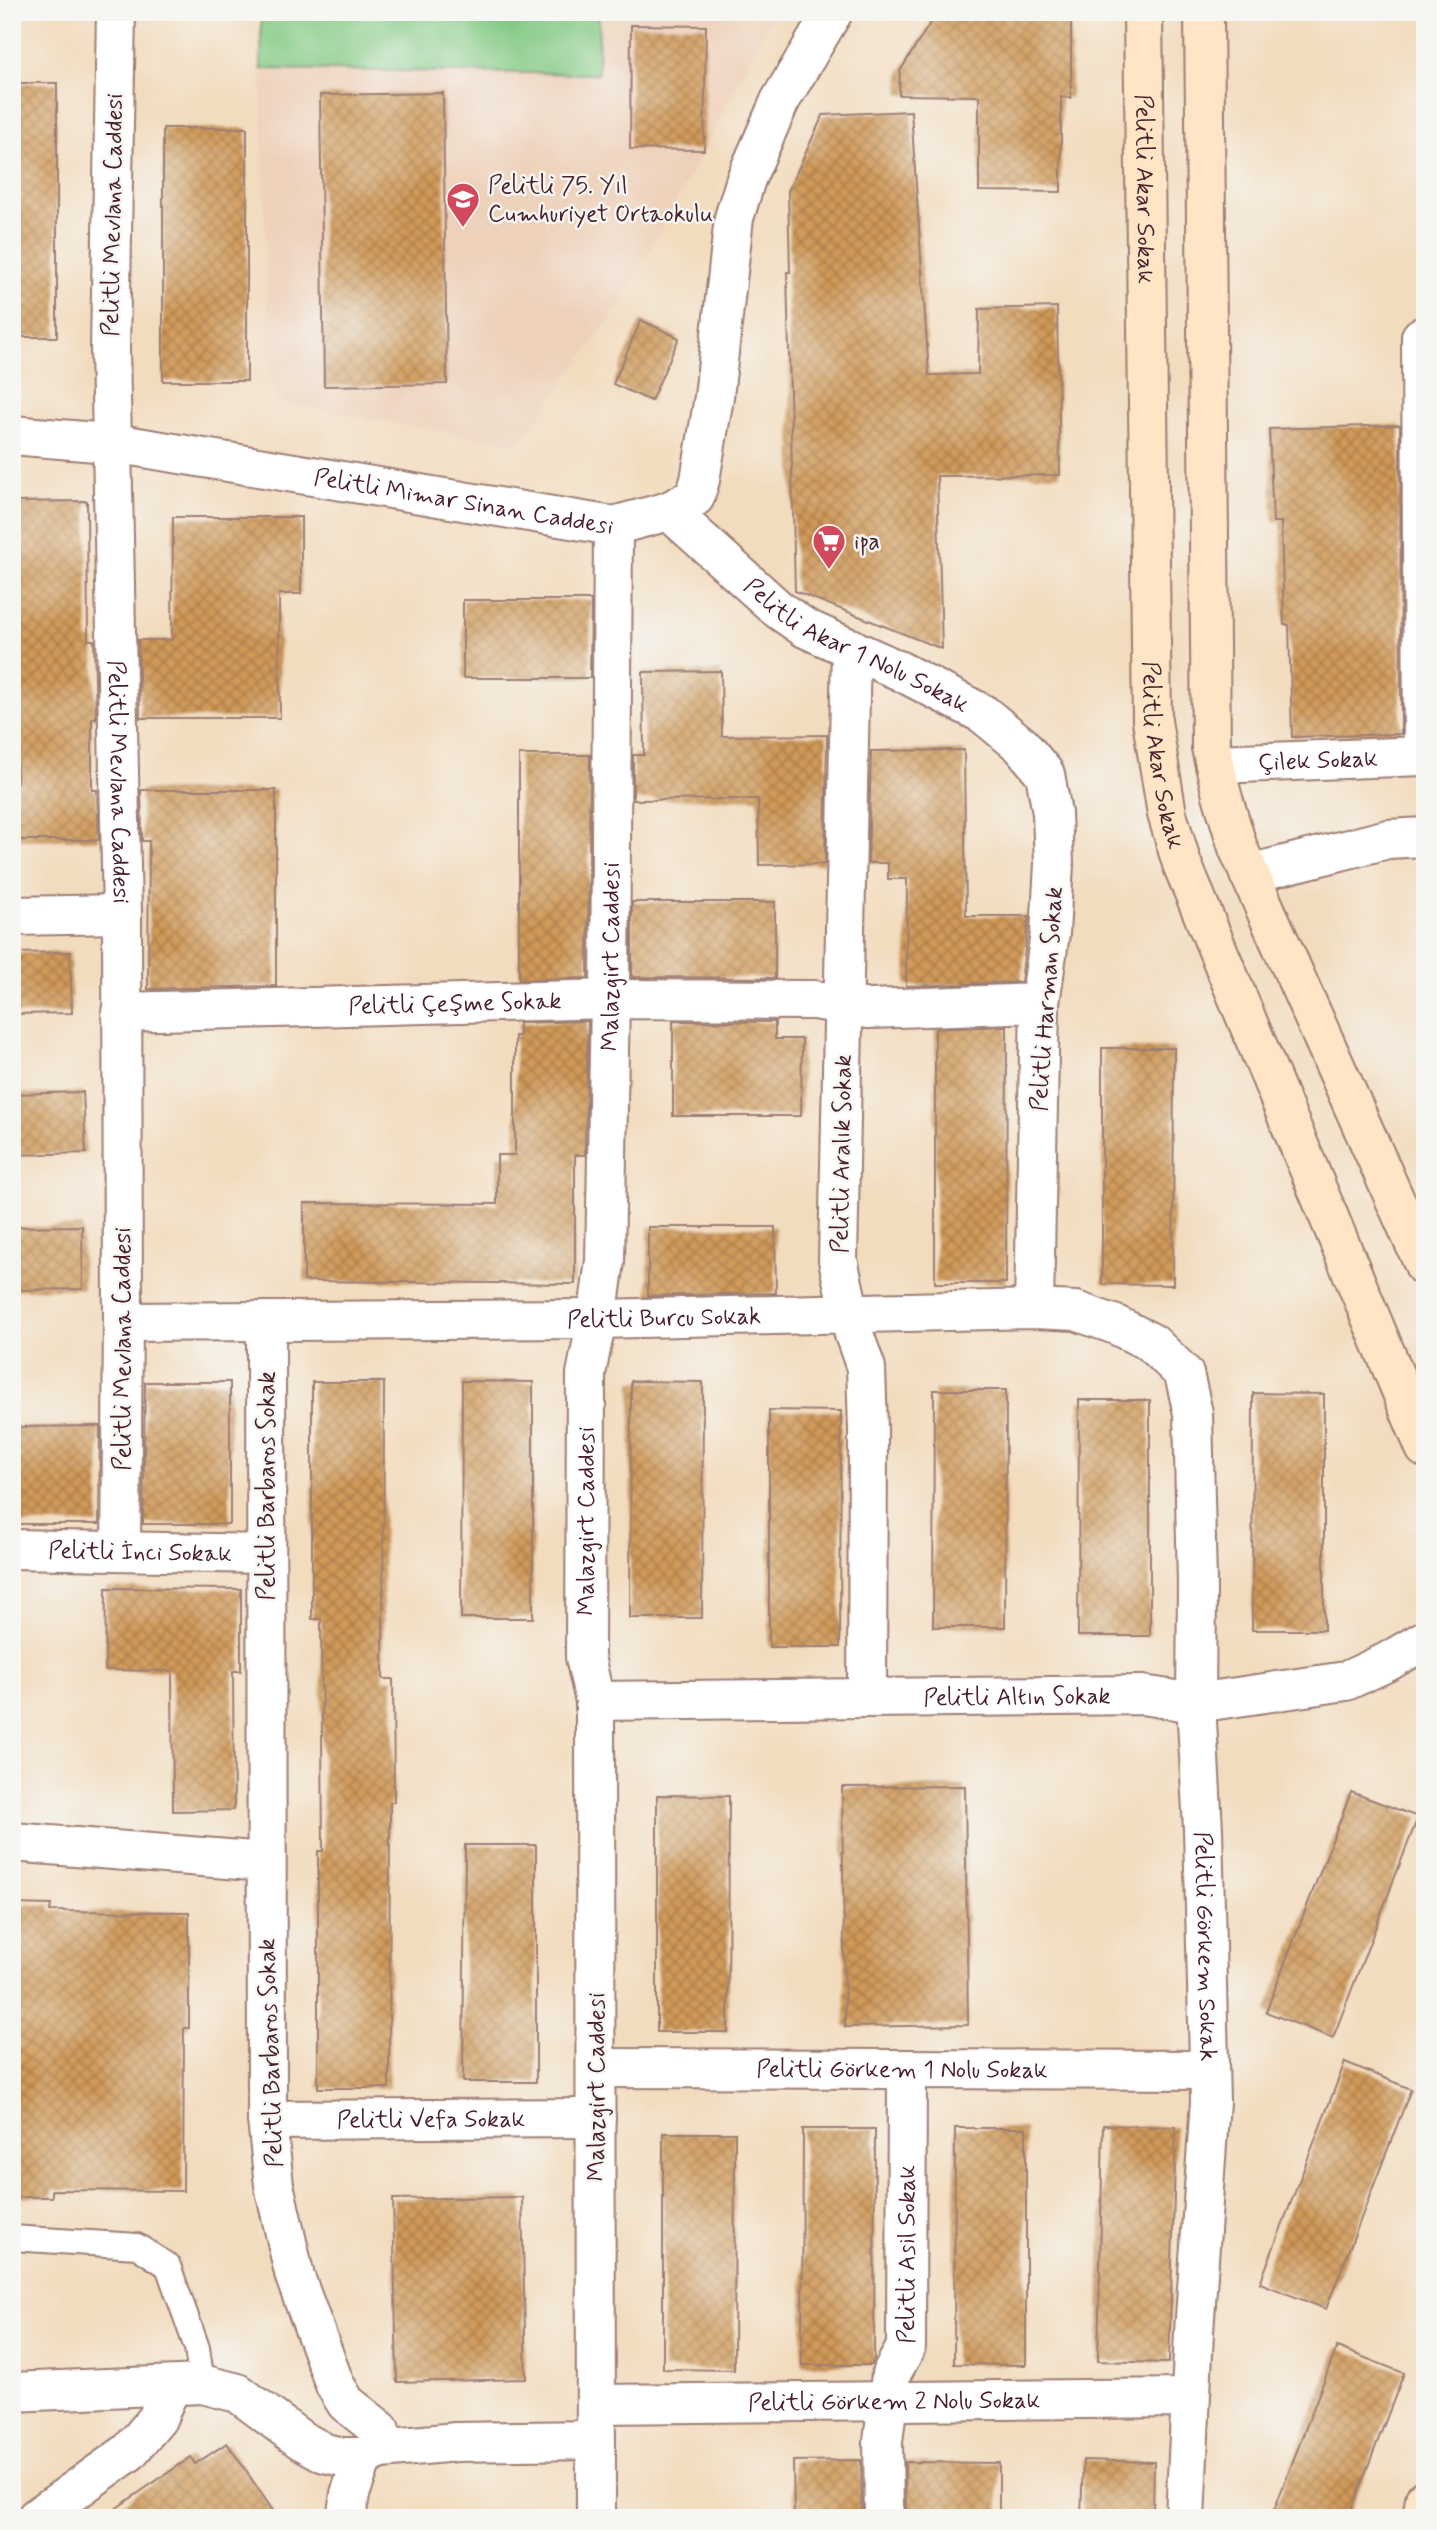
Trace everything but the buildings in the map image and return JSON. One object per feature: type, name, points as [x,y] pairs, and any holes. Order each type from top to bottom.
[{"type":"main road","name":"Pelitli Akar Sokak","points":[[1143,12],[1152,721],[1167,814],[1182,864],[1425,1448]]},
{"type":"main road","name":"Pelitli Akar Sokak","points":[[1204,12],[1210,748],[1234,835],[1249,874],[1425,1267]]},
{"type":"main road","points":[[1422,2518],[1425,2499]]},
{"type":"street","name":"Pelitli Mevlana Caddesi","points":[[116,12],[110,349],[122,914],[121,1551]]},
{"type":"street","name":"Pelitli Mimar Sinan Caddesi","points":[[12,435],[112,444],[613,526],[669,512],[695,497],[701,480],[714,397],[734,218],[746,178],[780,101],[833,12]]},
{"type":"street","name":"Çilek Sokak","points":[[1215,764],[1423,756],[1421,337]]},
{"type":"street","name":"Pelitli Akar 1 Nolu Sokak","points":[[669,512],[779,610],[806,628],[983,714],[1021,746],[1045,774]]},
{"type":"street","name":"Malazgirt Caddesi","points":[[596,2518],[595,1701],[585,1657],[586,1374],[605,1261],[610,999],[613,526]]},
{"type":"street","name":"Pelitli Aralık Sokak","points":[[851,648],[838,1260],[849,1313],[866,1368],[867,1698]]},
{"type":"street","name":"Pelitli Harman Sokak","points":[[1034,1309],[1040,1003],[1050,933],[1054,864],[1052,813],[1045,774]]},
{"type":"street","points":[[1249,874],[1388,839],[1425,837]]},
{"type":"street","points":[[12,916],[122,914]]},
{"type":"street","name":"Pelitli Çeşme Sokak","points":[[121,1012],[610,999],[814,1000],[869,1009],[1040,1003]]},
{"type":"street","name":"Pelitli Burcu Sokak","points":[[123,1322],[597,1319],[1034,1309],[1076,1311],[1116,1325],[1152,1343],[1184,1374]]},
{"type":"street","name":"Pelitli Barbaros Sokak","points":[[266,1321],[267,2120],[274,2185],[295,2277],[335,2385],[346,2403],[380,2430],[372,2453]]},
{"type":"street","name":"Pelitli Görkem Sokak","points":[[1184,1374],[1193,1413],[1197,1583],[1196,1703],[1203,1829],[1210,2101],[1190,2398],[1185,2518]]},
{"type":"street","name":"Pelitli İnci Sokak","points":[[12,1549],[267,1554]]},
{"type":"street","name":"Pelitli Altın Sokak","points":[[595,1701],[1142,1695],[1196,1703],[1346,1681],[1425,1640]]},
{"type":"street","points":[[12,1842],[266,1862]]},
{"type":"street","name":"Pelitli Görkem 1 Nolu Sokak","points":[[596,2068],[1209,2070]]},
{"type":"street","name":"Pelitli Asil Sokak","points":[[884,2518],[883,2442],[887,2401],[891,2374],[906,2347],[907,2069]]},
{"type":"street","name":"Pelitli Vefa Sokak","points":[[267,2120],[596,2118]]},
{"type":"street","points":[[36,2518],[130,2452],[186,2385]]},
{"type":"street","points":[[12,2392],[186,2385],[238,2393],[301,2440],[325,2452],[342,2458],[372,2453]]},
{"type":"street","name":"Pelitli Görkem 2 Nolu Sokak","points":[[372,2453],[596,2422],[887,2401],[1190,2398]]},
{"type":"street","points":[[341,2515],[349,2494],[372,2453]]},
{"type":"lane","points":[[12,2238],[137,2246],[168,2266],[197,2348],[186,2385]]},
{"type":"shaded area","name":"Pelitli 75. Yıl Cumhuriyet Ortaokulu","points":[[261,12],[774,12],[704,150],[618,308],[518,445],[280,403],[269,380]]},
{"type":"green space","points":[[261,12],[599,12],[598,74],[261,69]]},
{"type":"place","name":"Pelitli 75. Yıl Cumhuriyet Ortaokulu","points":[[463,229]]},
{"type":"place","name":"ipa","points":[[829,571]]}]
